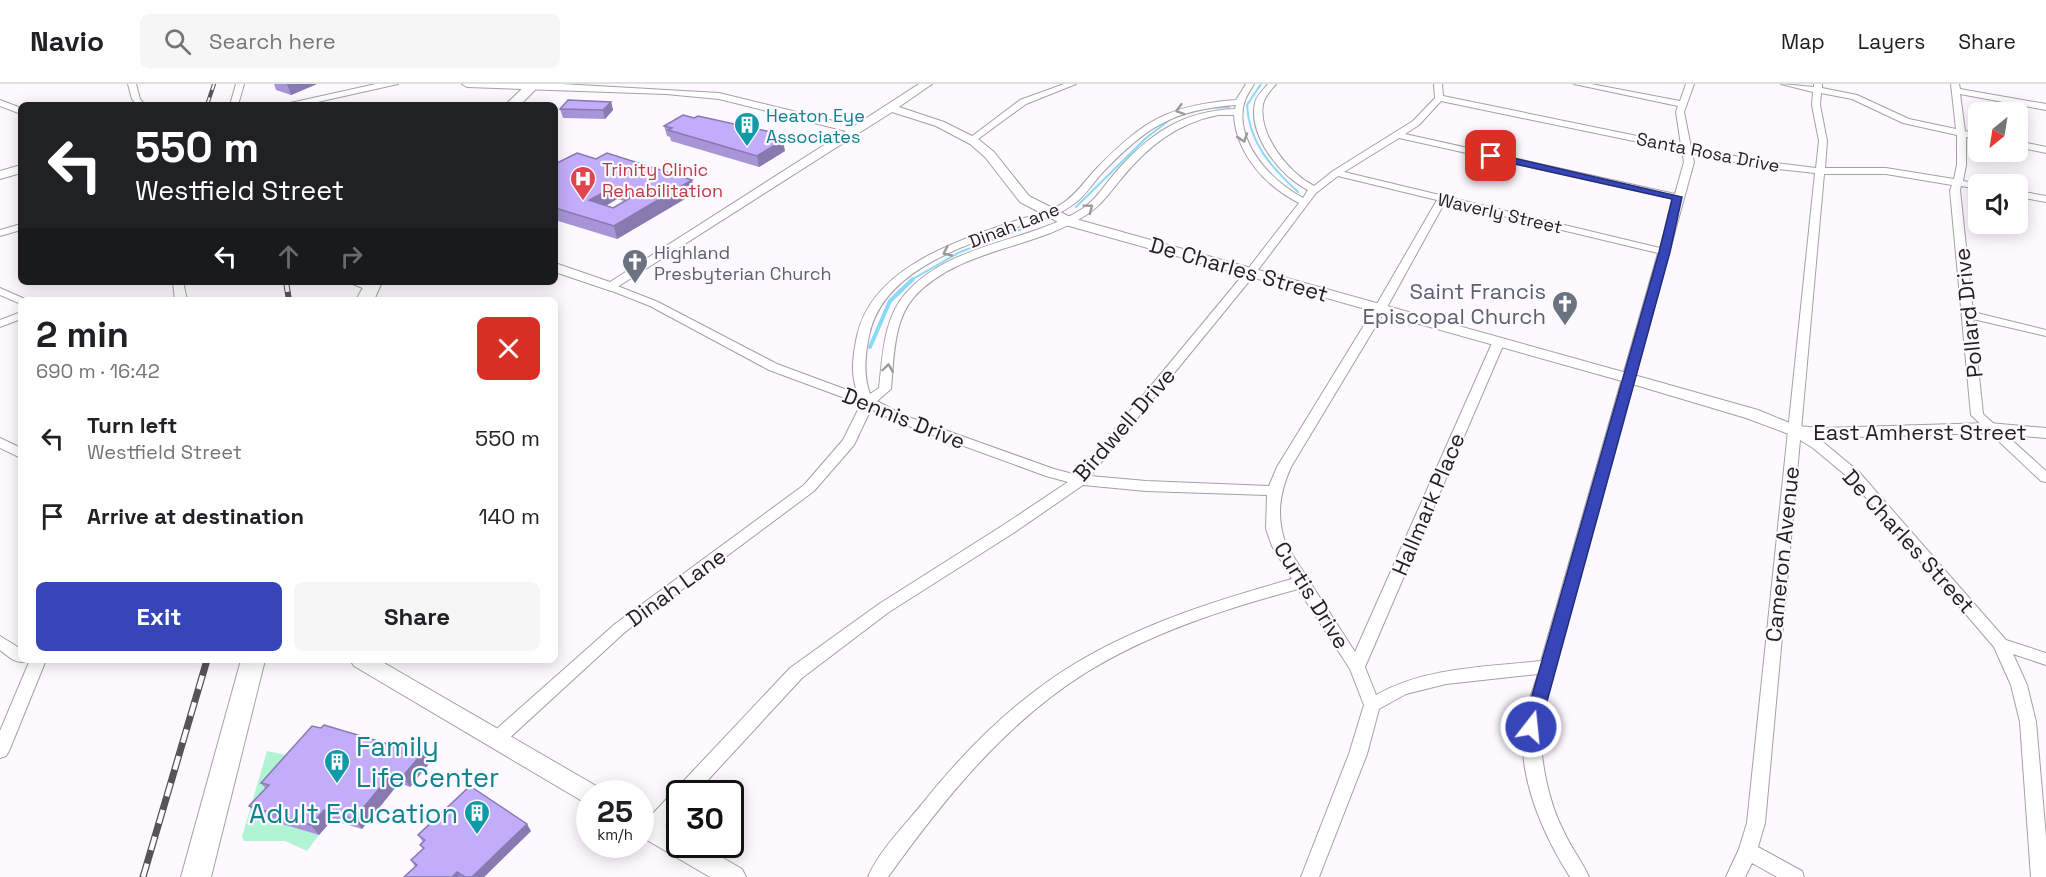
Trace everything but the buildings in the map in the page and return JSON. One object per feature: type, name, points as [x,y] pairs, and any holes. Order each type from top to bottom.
[{"type":"main road","points":[[515,102],[531,85]]},
{"type":"main road","points":[[196,877],[252,663]]},
{"type":"street","points":[[132,84],[138,102]]},
{"type":"street","points":[[235,102],[240,84]]},
{"type":"street","points":[[301,102],[393,84]]},
{"type":"street","points":[[467,84],[531,85],[719,96],[855,130]]},
{"type":"street","points":[[611,287],[927,84]]},
{"type":"street","points":[[972,140],[1023,102],[1072,84]]},
{"type":"street","points":[[1250,84],[1238,107],[1242,137],[1250,154],[1290,196],[1304,202]]},
{"type":"street","points":[[1272,84],[1258,106],[1269,145],[1298,181],[1315,190]]},
{"type":"street","points":[[1438,84],[1439,98]]},
{"type":"street","points":[[1578,84],[1682,104]]},
{"type":"street","points":[[1580,877],[1557,842],[1544,810],[1532,757],[1531,727],[1665,252],[1677,197],[1689,162],[1680,112],[1690,84]]},
{"type":"street","points":[[1785,84],[1817,87],[1867,102],[1920,125],[1968,135]]},
{"type":"street","name":"Cameron Avenue","points":[[1735,877],[1748,851],[1756,824],[1823,141],[1816,105],[1817,87]]},
{"type":"street","points":[[1955,88],[2046,107]]},
{"type":"street","name":"Pollard Drive","points":[[1955,88],[1959,134],[1959,182],[1955,190],[1977,415],[2046,478]]},
{"type":"street","name":"Birdwell Drive","points":[[696,780],[796,672],[884,608],[1010,528],[1080,480],[1251,272],[1315,190],[1336,173],[1416,123],[1439,98]]},
{"type":"street","name":"Santa Rosa Drive","points":[[1439,98],[1759,164],[1820,171],[1886,171],[1968,184]]},
{"type":"street","points":[[0,103],[18,110]]},
{"type":"street","name":"Dinah Lane","points":[[868,402],[859,386],[862,333],[869,313],[881,296],[898,279],[925,263],[982,237],[1066,205],[1078,196],[1105,165],[1159,117],[1185,108],[1238,107]]},
{"type":"street","name":"Dinah Lane","points":[[498,738],[620,628],[809,488],[849,442],[868,402],[885,389],[895,317],[912,292],[929,279],[968,258],[1081,214],[1102,197],[1129,164],[1171,127],[1183,120],[1238,107]]},
{"type":"street","name":"De Charles Street","points":[[891,108],[932,121],[972,140],[986,151],[1018,194],[1033,206],[1067,221],[1752,414],[1794,431],[1818,445],[1854,475],[2000,644],[2019,685],[2028,722],[2040,877]]},
{"type":"street","points":[[1398,135],[1677,197]]},
{"type":"street","points":[[2028,146],[2046,150]]},
{"type":"street","points":[[0,175],[18,170]]},
{"type":"street","name":"Waverly Street","points":[[1336,173],[1665,252]]},
{"type":"street","points":[[2028,196],[2046,200]]},
{"type":"street","name":"Curtis Drive","points":[[1372,705],[1357,667],[1279,546],[1273,529],[1274,491],[1284,467],[1380,309],[1442,200]]},
{"type":"street","points":[[0,233],[18,228]]},
{"type":"street","name":"Dennis Drive","points":[[558,268],[654,304],[773,367],[868,402],[899,418],[1004,458],[1080,480],[1146,486],[1274,491]]},
{"type":"street","points":[[0,291],[18,300]]},
{"type":"street","points":[[1969,315],[2046,333]]},
{"type":"street","points":[[0,324],[18,316]]},
{"type":"street","name":"Hallmark Place","points":[[1357,667],[1499,341]]},
{"type":"street","name":"East Amherst Street","points":[[1794,431],[1833,433],[1989,428],[2046,433]]},
{"type":"street","points":[[0,442],[18,452]]},
{"type":"street","points":[[877,877],[946,786],[1011,721],[1053,687],[1108,652],[1171,624],[1228,602],[1303,582]]},
{"type":"street","points":[[0,642],[18,653]]},
{"type":"street","points":[[2000,644],[2046,659]]},
{"type":"street","points":[[0,751],[29,663]]},
{"type":"street","points":[[366,663],[576,785]]},
{"type":"street","points":[[1310,877],[1358,754],[1372,705],[1402,688],[1446,678],[1548,667]]},
{"type":"street","points":[[654,819],[666,809]]},
{"type":"street","points":[[654,831],[733,877]]},
{"type":"street","points":[[1748,851],[1795,877]]},
{"type":"green space","points":[[267,751],[301,758],[258,817],[319,835],[307,851],[285,841],[244,841],[242,837]]},
{"type":"waterway","points":[[1261,84],[1247,105],[1252,131],[1271,164],[1298,192]]},
{"type":"waterway","points":[[1208,108],[1229,107]]},
{"type":"waterway","points":[[1076,207],[1146,138],[1172,118]]},
{"type":"waterway","points":[[911,280],[960,252],[1041,222]]},
{"type":"waterway","points":[[870,347],[890,301],[913,279]]},
{"type":"railway","points":[[208,102],[214,84]]},
{"type":"railway","points":[[286,285],[288,297]]},
{"type":"railway","points":[[143,877],[206,663]]},
{"type":"place","name":"Heaton Eye Associates","points":[[747,148]]},
{"type":"place","name":"Trinity Clinic Rehabilitation","points":[[583,202]]},
{"type":"place","name":"Highland Presbyterian Church","points":[[635,285]]},
{"type":"place","name":"Saint Francis Episcopal Church","points":[[1565,327]]},
{"type":"place","name":"Family Life Center","points":[[337,785]]},
{"type":"place","name":"Adult Education","points":[[477,836]]},
{"type":"route","points":[[1491,156],[1677,197],[1665,252],[1531,727]]}]
